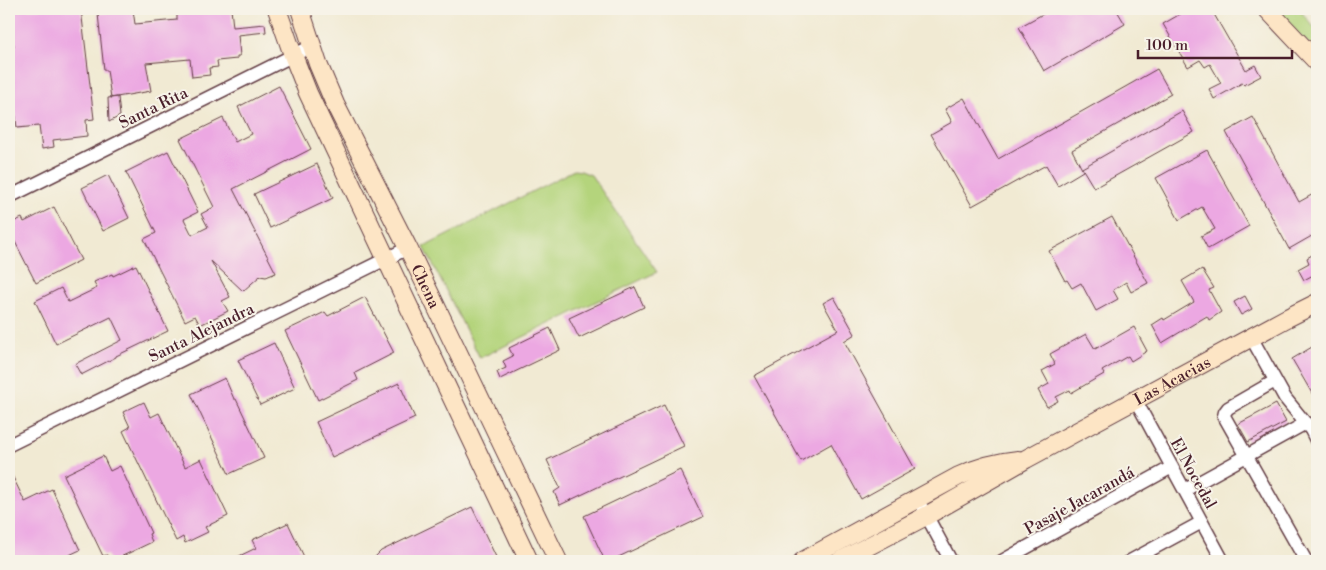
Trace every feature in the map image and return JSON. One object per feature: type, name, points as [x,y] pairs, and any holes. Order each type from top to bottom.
[{"type":"street","name":"Chena","points":[[277,9],[308,93],[528,561]]},
{"type":"street","name":"Chena","points":[[300,9],[312,46],[335,104],[408,248],[558,561]]},
{"type":"street","points":[[1267,9],[1317,62]]},
{"type":"street","name":"Santa Rita","points":[[9,197],[312,46]]},
{"type":"street","name":"Santa Alejandra","points":[[9,446],[408,248]]},
{"type":"street","name":"Las Acacias","points":[[840,561],[1317,303]]},
{"type":"street","points":[[1251,338],[1285,398],[1306,423],[1317,442]]},
{"type":"street","points":[[1275,381],[1228,408],[1224,412],[1225,419],[1306,561]]},
{"type":"street","name":"El Nocedal","points":[[1136,401],[1223,561]]},
{"type":"street","points":[[1185,490],[1306,423]]},
{"type":"street","name":"Las Acacias","points":[[803,561],[970,471],[992,464],[1026,459]]},
{"type":"street","name":"Pasaje Jacarandá","points":[[1002,561],[1172,467]]},
{"type":"street","points":[[918,499],[951,561]]},
{"type":"street","points":[[1130,561],[1202,522]]},
{"type":"green space","points":[[1274,9],[1299,9],[1317,31],[1317,53]]},
{"type":"green space","points":[[574,170],[591,175],[657,272],[480,358],[424,247]]},
{"type":"building","points":[[9,9],[81,9],[94,119],[86,120],[87,136],[53,140],[54,147],[42,149],[39,126],[17,128],[9,56],[9,47],[14,47]]},
{"type":"building","points":[[231,9],[233,27],[265,24],[266,32],[238,35],[240,56],[237,56],[237,59],[217,61],[218,67],[209,68],[210,75],[192,77],[190,59],[146,63],[151,91],[111,98],[107,70],[104,70],[98,14],[133,10],[135,24],[177,20],[177,14]]},
{"type":"building","points":[[1052,9],[1116,9],[1125,24],[1044,71],[1019,27]]},
{"type":"building","points":[[1189,9],[1211,9],[1246,70],[1255,65],[1261,76],[1244,85],[1242,83],[1214,99],[1209,89],[1221,83],[1210,64],[1205,67],[1200,60],[1188,67],[1163,24]]},
{"type":"building","points":[[1157,69],[1171,94],[1072,150],[1083,171],[1058,186],[1046,165],[972,206],[931,134],[952,122],[945,109],[964,98],[998,159]]},
{"type":"building","points":[[279,86],[311,149],[233,189],[276,273],[266,277],[260,276],[243,291],[211,261],[230,297],[222,301],[228,311],[200,325],[195,316],[185,321],[144,239],[156,233],[126,172],[168,151],[198,212],[184,219],[192,235],[208,227],[201,214],[214,207],[180,139],[223,118],[235,142],[251,134],[238,107]]},
{"type":"building","points":[[118,97],[120,116],[109,122],[108,98]]},
{"type":"building","points":[[1182,111],[1194,132],[1094,188],[1082,168]]},
{"type":"building","points":[[1253,117],[1299,202],[1317,192],[1317,233],[1289,249],[1226,132]]},
{"type":"building","points":[[1207,150],[1249,226],[1208,249],[1201,236],[1215,229],[1202,207],[1179,220],[1156,178]]},
{"type":"building","points":[[317,164],[333,198],[270,228],[254,194]]},
{"type":"building","points":[[108,175],[129,218],[103,231],[82,188]]},
{"type":"building","points":[[54,207],[81,260],[36,283],[9,230],[9,224],[22,218],[24,222]]},
{"type":"building","points":[[1112,217],[1148,283],[1131,292],[1126,282],[1113,290],[1118,299],[1096,311],[1081,283],[1072,288],[1067,280],[1065,281],[1049,251]]},
{"type":"building","points":[[1317,252],[1317,278],[1315,274],[1304,280],[1298,269],[1309,263],[1307,258]]},
{"type":"building","points":[[136,265],[168,331],[81,375],[75,364],[122,340],[111,317],[56,344],[35,301],[61,288],[68,302],[97,288],[94,282],[112,274],[113,276]]},
{"type":"building","points":[[1202,269],[1214,288],[1209,290],[1221,312],[1209,320],[1207,316],[1162,343],[1152,325],[1194,302],[1182,281]]},
{"type":"building","points":[[635,287],[644,307],[579,338],[569,318]]},
{"type":"building","points":[[1245,296],[1252,309],[1241,315],[1234,302]]},
{"type":"building","points":[[365,297],[394,353],[355,373],[358,380],[318,400],[285,331],[325,312],[328,316]]},
{"type":"building","points":[[834,297],[855,334],[844,341],[915,469],[861,499],[831,444],[801,461],[754,376],[838,330],[823,303]]},
{"type":"building","points":[[1134,327],[1147,351],[1131,361],[1128,356],[1102,371],[1104,374],[1071,393],[1070,390],[1056,397],[1058,401],[1047,407],[1038,390],[1049,384],[1042,371],[1055,364],[1050,354],[1086,334],[1095,349]]},
{"type":"building","points":[[550,328],[560,350],[500,379],[497,372],[506,368],[503,361],[513,356],[509,348]]},
{"type":"building","points":[[274,343],[295,388],[260,405],[238,360]]},
{"type":"building","points":[[1317,344],[1317,402],[1292,359]]},
{"type":"building","points":[[225,378],[264,458],[229,474],[191,394]]},
{"type":"building","points":[[399,383],[415,418],[332,457],[316,422]]},
{"type":"building","points":[[144,402],[151,417],[159,413],[185,467],[201,459],[228,516],[205,527],[208,532],[185,543],[183,537],[176,541],[123,431],[130,427],[123,412]]},
{"type":"building","points":[[1276,404],[1286,422],[1248,442],[1238,424]]},
{"type":"building","points":[[664,405],[684,446],[560,505],[554,492],[560,488],[547,460]]},
{"type":"building","points":[[103,456],[110,471],[120,466],[151,533],[149,534],[152,542],[112,561],[110,561],[107,555],[103,556],[64,475]]},
{"type":"building","points":[[9,469],[25,502],[52,489],[80,550],[65,557],[67,561],[9,561]]},
{"type":"building","points":[[680,470],[703,517],[610,561],[605,561],[584,516]]},
{"type":"building","points":[[472,507],[496,557],[486,561],[371,561],[381,551]]},
{"type":"building","points":[[288,523],[306,561],[229,561],[256,548],[252,540]]}]
